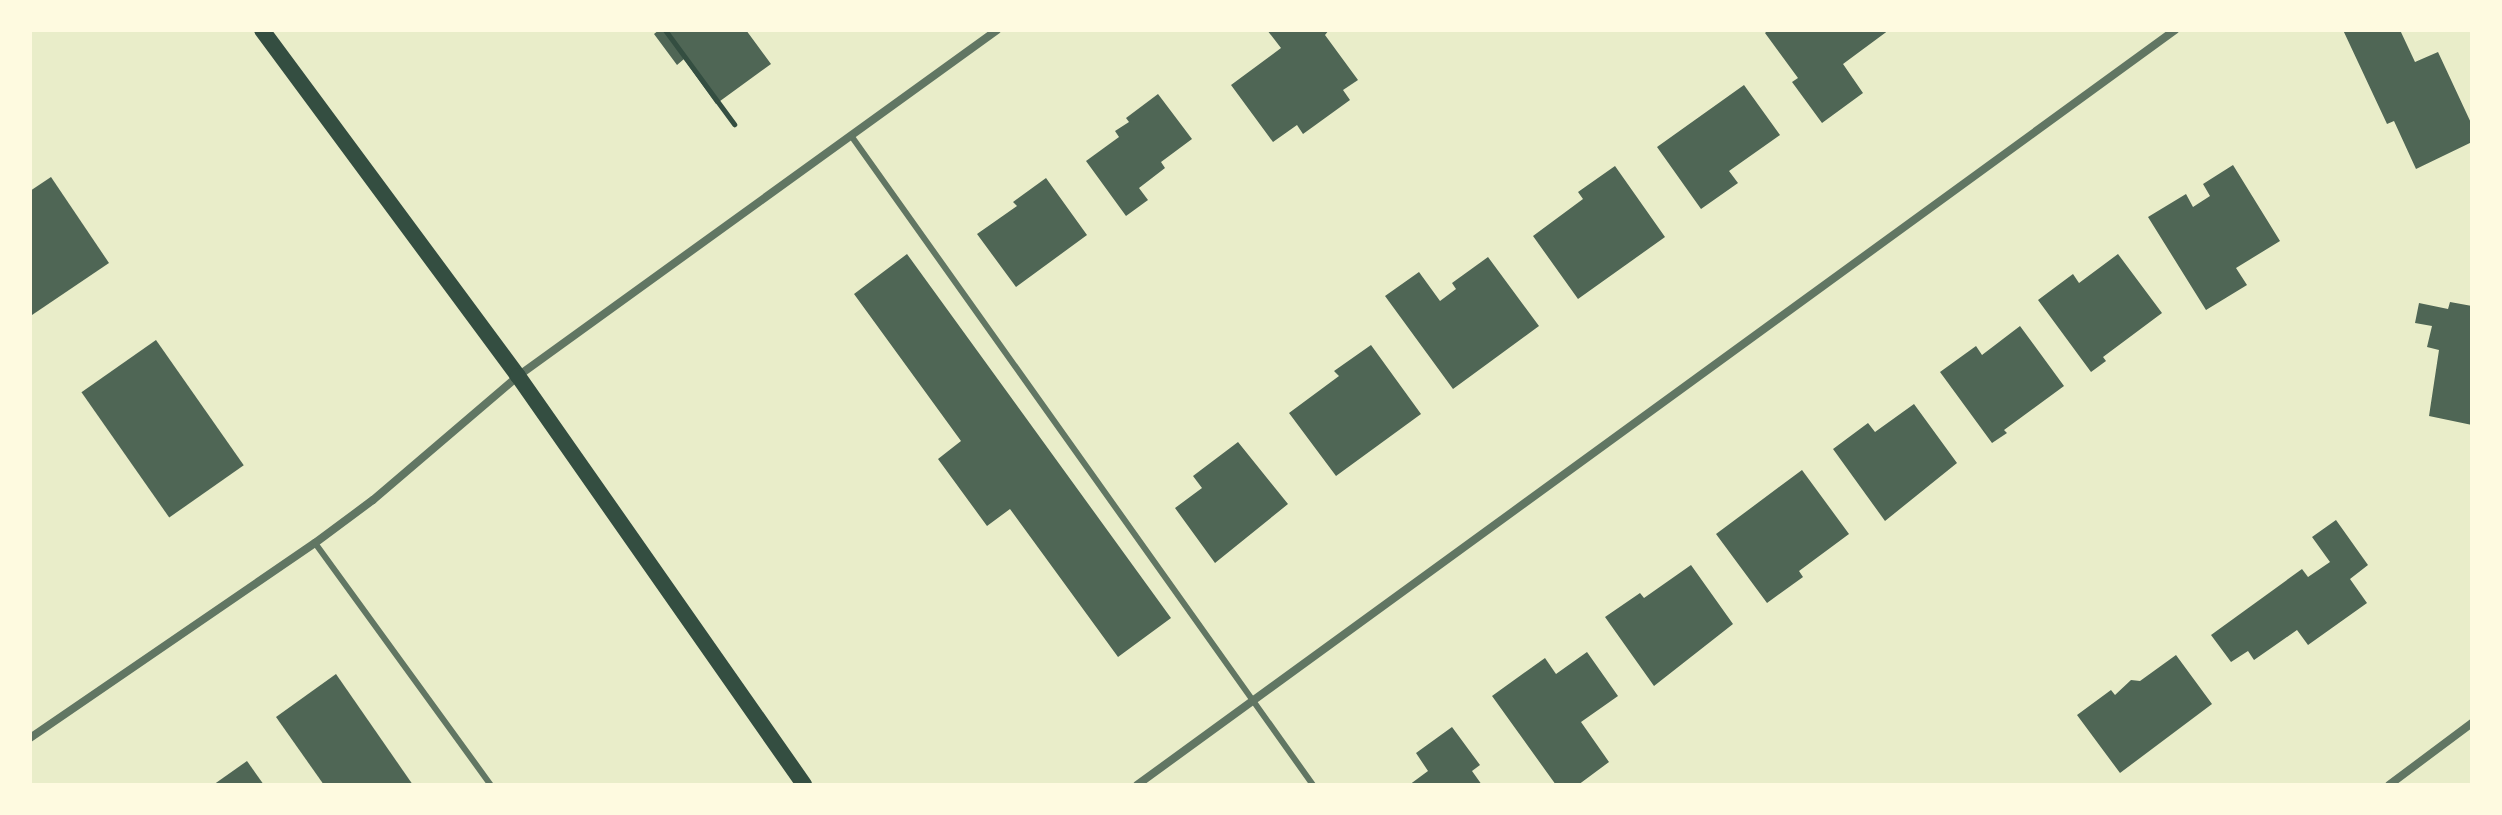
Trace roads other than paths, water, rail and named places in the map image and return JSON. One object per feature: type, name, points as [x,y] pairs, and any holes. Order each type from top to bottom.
[{"type":"main road","points":[[262,30],[518,376],[804,785]]},
{"type":"street","points":[[30,738],[315,543],[373,500],[518,376],[997,30]]},
{"type":"street","points":[[1137,785],[2175,30]]},
{"type":"street","points":[[2389,785],[2472,723]]},
{"type":"lane","points":[[852,137],[1313,785]]},
{"type":"lane","points":[[315,543],[491,785]]}]
